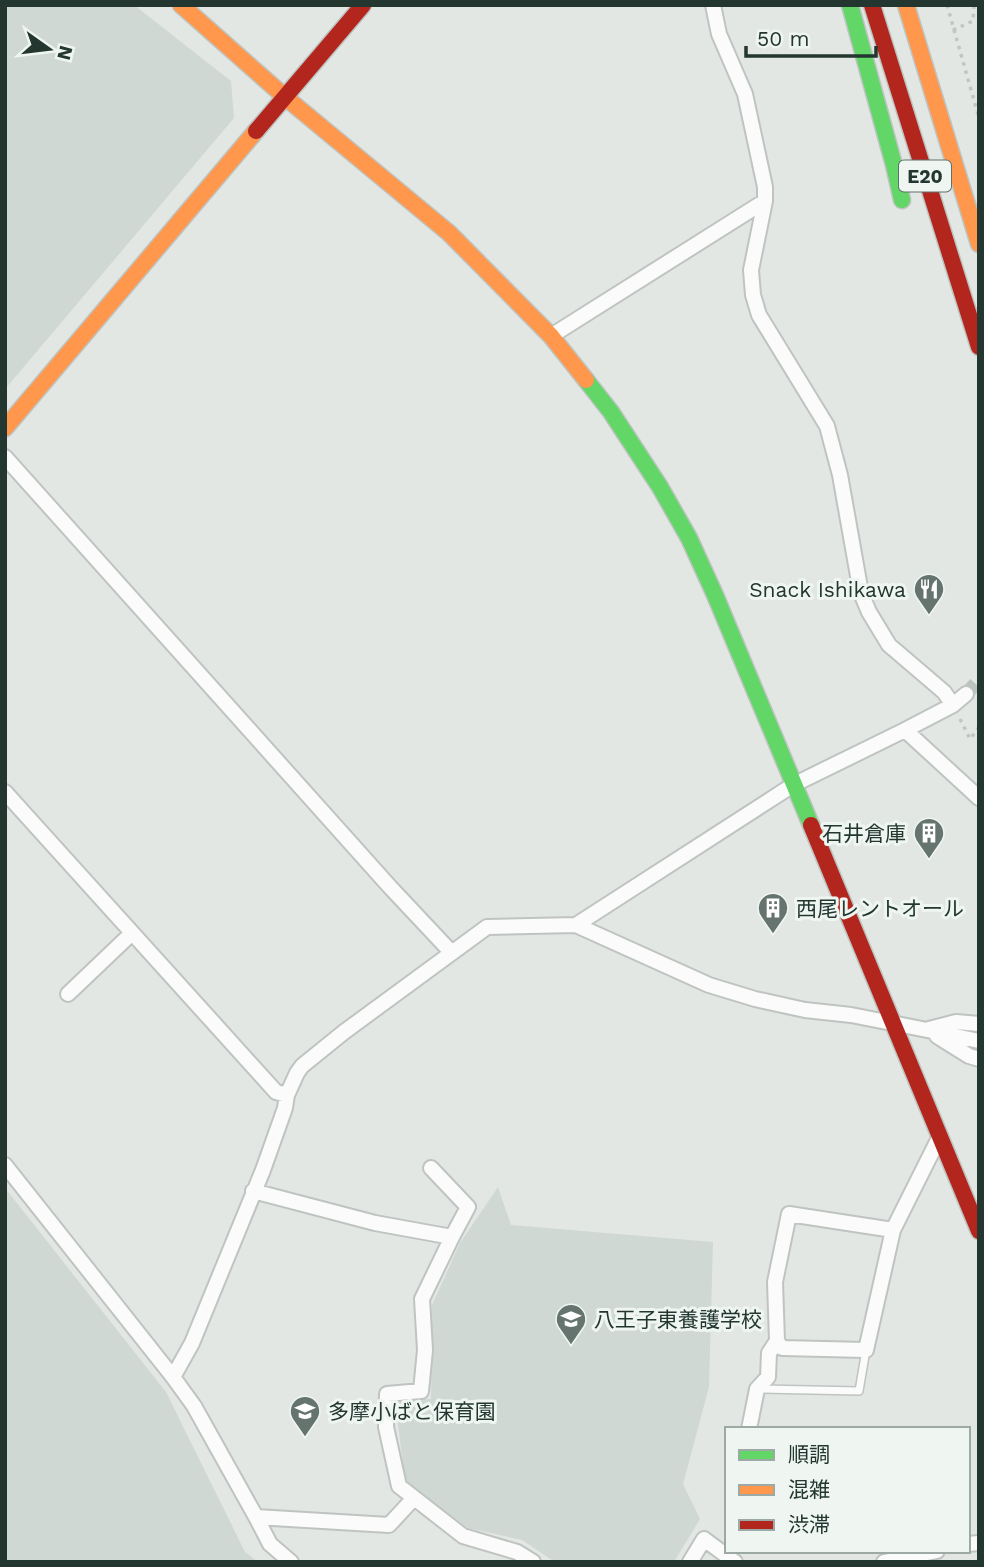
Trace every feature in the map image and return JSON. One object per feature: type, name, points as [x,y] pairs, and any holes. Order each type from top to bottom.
[{"type":"main road","points":[[181,5],[285,97],[449,233],[551,336],[611,412],[660,487],[689,538],[735,642],[979,1231]]},
{"type":"main road","points":[[5,428],[363,5]]},
{"type":"main road","points":[[850,5],[902,200]]},
{"type":"main road","name":"E20","points":[[872,5],[979,347]]},
{"type":"main road","name":"E20","points":[[906,5],[979,244]]},
{"type":"street","points":[[713,5],[719,34],[745,94],[765,187],[765,201],[751,270],[753,295],[759,315],[827,426],[840,475],[861,593],[869,612],[889,645],[944,692],[953,705]]},
{"type":"street","points":[[551,336],[765,201]]},
{"type":"street","points":[[5,457],[451,952]]},
{"type":"street","points":[[576,925],[793,785],[953,705],[965,694]]},
{"type":"street","points":[[905,730],[979,798]]},
{"type":"street","points":[[5,792],[276,1092],[287,1095]]},
{"type":"street","points":[[173,1377],[192,1343],[263,1170],[287,1095],[297,1073],[344,1032],[487,927],[576,925],[709,985],[743,995],[805,1010],[851,1015],[979,1041]]},
{"type":"street","points":[[68,994],[132,933]]},
{"type":"street","points":[[928,1030],[956,1022],[979,1024]]},
{"type":"street","points":[[928,1030],[969,1056],[979,1059]]},
{"type":"street","points":[[893,1230],[789,1214],[775,1282],[777,1341],[782,1348],[866,1350],[893,1230],[940,1136]]},
{"type":"street","points":[[5,1165],[130,1320],[194,1406],[270,1544],[291,1562]]},
{"type":"street","points":[[431,1168],[468,1207],[422,1299],[425,1350],[421,1391],[387,1394],[387,1427],[399,1486],[463,1536],[517,1552],[533,1562]]},
{"type":"street","points":[[253,1191],[375,1223],[452,1237]]},
{"type":"street","points":[[749,1427],[757,1389],[768,1377],[769,1353],[777,1341]]},
{"type":"street","points":[[256,1517],[389,1525],[414,1498]]},
{"type":"street","points":[[690,1562],[704,1539],[735,1562]]},
{"type":"street","points":[[884,1562],[927,1553]]},
{"type":"lane","points":[[757,1389],[859,1391],[866,1350]]},
{"type":"path","points":[[947,5],[979,118]]},
{"type":"path","points":[[953,30],[974,22],[974,5]]},
{"type":"path","points":[[953,705],[970,739],[979,727]]},
{"type":"shaded area","points":[[5,5],[134,5],[231,81],[234,118],[6,388]]},
{"type":"shaded area","name":"八王子東養護学校","points":[[498,1187],[511,1225],[713,1242],[709,1387],[683,1484],[700,1519],[674,1562],[555,1562],[522,1540],[468,1528],[405,1482],[395,1399],[431,1399],[432,1305],[460,1243]]},
{"type":"shaded area","points":[[5,1188],[166,1392],[245,1552],[258,1562],[5,1562]]},
{"type":"tunnel","points":[[966,694],[979,680]]},
{"type":"traffic: fast","points":[[850,5],[902,200]]},
{"type":"traffic: fast","points":[[586,380],[611,412],[660,487],[689,538],[811,825]]},
{"type":"traffic: slow","points":[[181,5],[285,97],[449,233],[551,336],[586,380]]},
{"type":"traffic: slow","points":[[906,5],[979,244]]},
{"type":"traffic: slow","points":[[5,428],[256,131]]},
{"type":"traffic: jam","points":[[256,131],[363,5]]},
{"type":"traffic: jam","points":[[872,5],[979,347]]},
{"type":"traffic: jam","points":[[811,825],[979,1231]]},
{"type":"place","name":"Snack Ishikawa","points":[[929,616]]},
{"type":"place","name":"石井倉庫","points":[[929,860]]},
{"type":"place","name":"西尾レントオール","points":[[773,935]]},
{"type":"place","name":"八王子東養護学校","points":[[571,1346]]},
{"type":"place","name":"多摩小ばと保育園","points":[[305,1438]]}]
